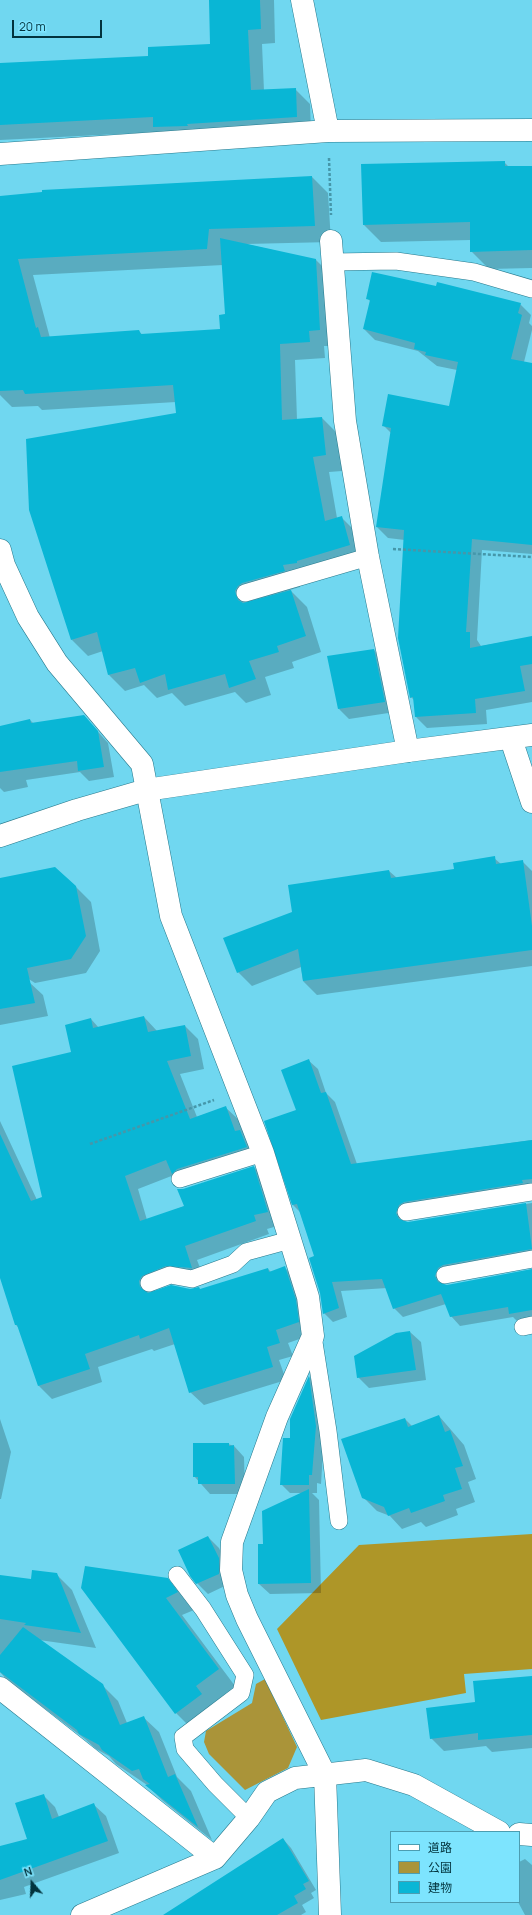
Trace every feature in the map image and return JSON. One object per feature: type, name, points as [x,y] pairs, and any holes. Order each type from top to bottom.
[{"type":"street","points":[[302,0],[328,131]]},
{"type":"street","points":[[0,154],[328,131],[532,130]]},
{"type":"street","points":[[332,252],[345,422],[368,552],[408,751]]},
{"type":"street","points":[[0,550],[4,565],[28,616],[56,663],[142,764],[171,916],[263,1153],[308,1297],[313,1336],[277,1418],[232,1542],[231,1570],[237,1595],[247,1619],[325,1775],[330,1915]]},
{"type":"street","points":[[0,836],[77,810],[146,790],[408,751],[511,739],[532,735]]},
{"type":"street","points":[[511,739],[532,802]]},
{"type":"street","points":[[0,1688],[214,1858]]},
{"type":"street","points":[[82,1915],[214,1858],[249,1818],[267,1792],[294,1778],[366,1770],[414,1785],[497,1831]]},
{"type":"street","points":[[520,1834],[532,1835]]},
{"type":"lane","points":[[332,252],[474,272],[532,289]]},
{"type":"lane","points":[[245,593],[368,552]]},
{"type":"lane","points":[[180,1179],[263,1153]]},
{"type":"lane","points":[[406,1212],[532,1192]]},
{"type":"lane","points":[[149,1283],[170,1275],[192,1279],[233,1264],[246,1252],[290,1240]]},
{"type":"lane","points":[[445,1275],[532,1260]]},
{"type":"lane","points":[[313,1336],[328,1431],[339,1521]]},
{"type":"lane","points":[[177,1575],[203,1609],[245,1675],[241,1693],[183,1737],[185,1749],[215,1784],[249,1818]]},
{"type":"path","points":[[328,131],[332,252]]},
{"type":"path","points":[[368,552],[532,557]]},
{"type":"path","points":[[90,1144],[239,1091]]},
{"type":"green space","points":[[265,1679],[297,1747],[288,1768],[245,1790],[209,1754],[204,1742],[206,1731],[252,1703],[256,1684]]},
{"type":"shaded area","points":[[532,1534],[532,1669],[464,1674],[466,1693],[321,1720],[277,1629],[359,1545]]},
{"type":"building","points":[[209,0],[260,0],[261,29],[248,30],[251,90],[296,88],[297,117],[187,124],[188,126],[153,127],[153,117],[0,125],[0,63],[148,56],[148,47],[210,44]]},
{"type":"building","points":[[505,161],[505,166],[532,166],[532,250],[470,252],[470,222],[363,225],[361,164]]},
{"type":"building","points":[[312,176],[315,226],[209,229],[207,249],[18,259],[36,328],[38,327],[41,337],[139,330],[141,334],[220,329],[219,315],[225,314],[220,238],[316,259],[320,330],[309,331],[310,342],[280,344],[282,420],[322,417],[326,455],[313,457],[325,521],[342,516],[350,545],[297,561],[297,563],[283,565],[285,571],[242,583],[235,591],[238,600],[243,603],[291,590],[306,636],[277,646],[279,652],[249,661],[256,679],[229,688],[225,674],[168,690],[165,674],[140,683],[135,668],[108,675],[97,632],[71,640],[29,510],[26,439],[176,413],[173,385],[25,394],[23,390],[0,391],[0,196],[42,192],[42,190]]},
{"type":"building","points":[[372,272],[436,286],[437,282],[521,303],[518,313],[522,315],[511,359],[532,363],[532,545],[472,539],[466,632],[470,632],[470,648],[532,636],[532,664],[520,666],[525,691],[475,699],[476,713],[415,717],[413,697],[410,698],[398,638],[404,530],[376,527],[391,428],[382,426],[388,394],[449,406],[458,362],[425,355],[426,352],[414,349],[415,343],[363,329],[370,300],[366,299]]},
{"type":"building","points":[[374,649],[385,702],[338,709],[327,656]]},
{"type":"building","points":[[84,715],[98,731],[104,767],[78,771],[77,761],[0,772],[0,726],[30,719],[31,723]]},
{"type":"building","points":[[495,856],[496,864],[523,860],[532,926],[532,950],[303,981],[298,949],[237,973],[223,938],[292,912],[288,885],[389,870],[391,878],[454,869],[453,863]]},
{"type":"building","points":[[55,867],[76,886],[86,936],[71,959],[27,968],[35,1003],[0,1009],[0,878]]},
{"type":"building","points":[[144,1016],[148,1032],[185,1025],[191,1056],[167,1061],[190,1119],[226,1106],[235,1131],[240,1130],[247,1147],[177,1169],[172,1174],[166,1160],[125,1176],[140,1221],[184,1206],[177,1189],[183,1189],[254,1166],[268,1212],[254,1215],[256,1221],[185,1246],[192,1268],[166,1266],[142,1276],[139,1281],[140,1287],[148,1293],[171,1285],[190,1289],[199,1287],[200,1289],[268,1268],[269,1272],[285,1266],[296,1300],[299,1322],[276,1330],[280,1343],[267,1347],[273,1367],[189,1393],[169,1328],[140,1339],[139,1335],[85,1354],[90,1369],[38,1386],[17,1325],[15,1325],[0,1278],[0,1134],[31,1201],[42,1197],[12,1066],[71,1052],[65,1025],[91,1018],[93,1028]]},
{"type":"building","points":[[309,1059],[321,1093],[326,1092],[351,1164],[532,1140],[532,1179],[522,1180],[523,1183],[404,1202],[399,1205],[396,1213],[399,1219],[408,1222],[526,1203],[532,1249],[443,1265],[438,1268],[435,1276],[438,1282],[447,1285],[532,1269],[532,1310],[509,1314],[508,1307],[450,1317],[441,1294],[393,1309],[382,1279],[332,1282],[339,1308],[323,1314],[320,1293],[309,1258],[314,1256],[297,1204],[292,1205],[264,1121],[296,1110],[281,1070]]},
{"type":"building","points":[[410,1331],[416,1370],[357,1378],[354,1356],[396,1333]]},
{"type":"building","points":[[309,1376],[316,1426],[312,1475],[309,1475],[309,1485],[280,1485],[283,1438],[290,1438],[290,1419]]},
{"type":"building","points":[[439,1415],[445,1432],[450,1430],[463,1466],[455,1468],[462,1489],[443,1495],[445,1501],[411,1513],[409,1508],[388,1516],[384,1507],[362,1498],[341,1439],[405,1418],[408,1427]]},
{"type":"building","points":[[193,1443],[229,1443],[229,1446],[234,1445],[235,1484],[198,1484],[198,1477],[193,1477]]},
{"type":"building","points":[[309,1489],[311,1583],[258,1584],[258,1544],[263,1544],[262,1511]]},
{"type":"building","points":[[208,1536],[219,1558],[219,1574],[196,1584],[190,1576],[178,1550]]},
{"type":"building","points":[[85,1566],[168,1578],[178,1592],[166,1598],[219,1669],[196,1686],[202,1694],[175,1714],[81,1588]]},
{"type":"building","points":[[32,1570],[57,1573],[81,1633],[24,1625],[26,1623],[0,1619],[0,1575],[31,1579]]},
{"type":"building","points":[[23,1627],[103,1684],[120,1725],[144,1716],[168,1777],[175,1774],[198,1827],[145,1785],[150,1784],[143,1779],[139,1769],[132,1771],[102,1750],[99,1745],[79,1734],[77,1730],[0,1672],[0,1655]]},
{"type":"building","points":[[532,1676],[532,1735],[478,1740],[478,1733],[430,1739],[426,1708],[475,1702],[473,1681]]},
{"type":"building","points":[[44,1794],[52,1819],[94,1803],[108,1841],[0,1880],[0,1846],[27,1839],[15,1803]]},
{"type":"building","points":[[283,1838],[309,1881],[303,1884],[306,1889],[294,1896],[298,1903],[277,1915],[163,1915]]}]
